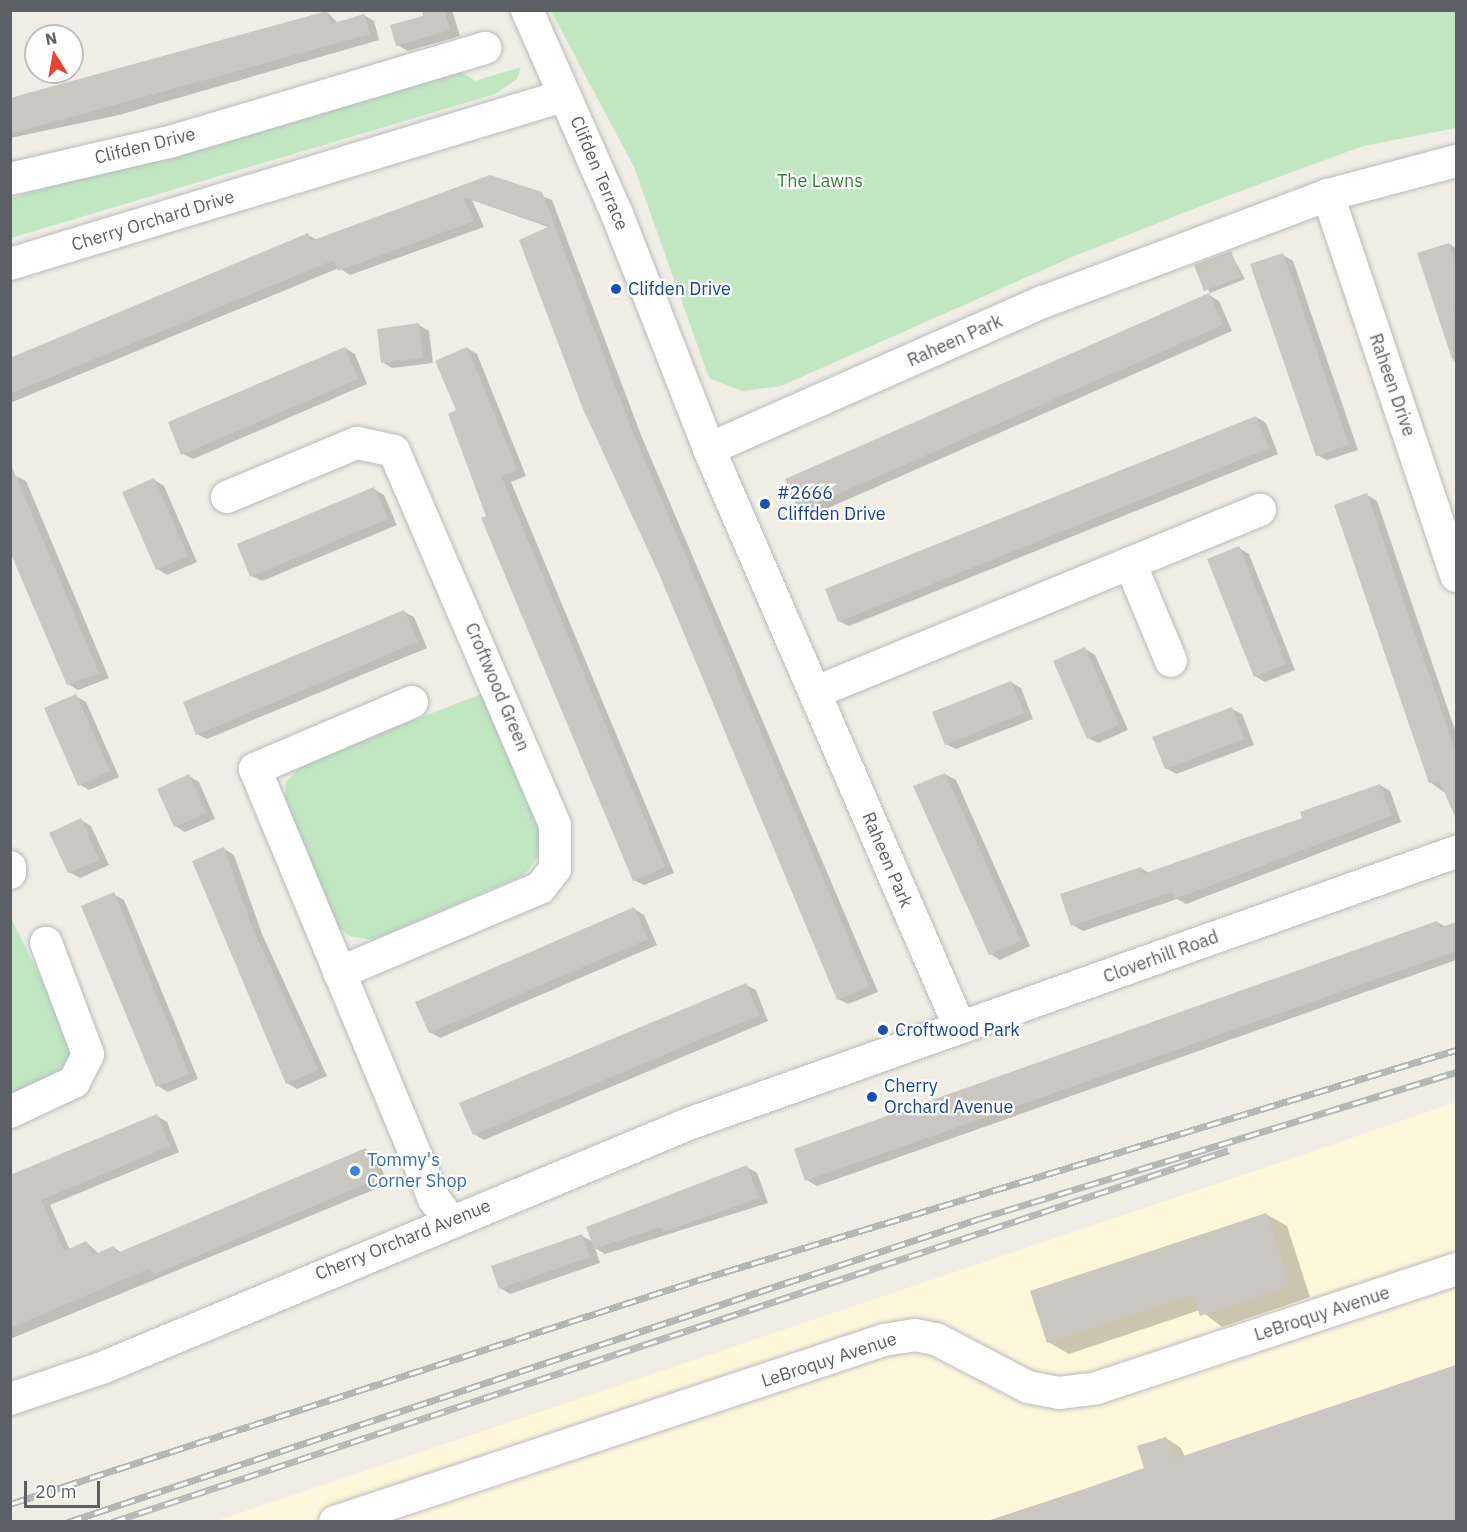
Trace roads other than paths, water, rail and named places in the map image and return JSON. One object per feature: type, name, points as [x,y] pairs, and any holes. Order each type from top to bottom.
[{"type":"street","points":[[527,10],[562,96]]},
{"type":"street","name":"Clifden Drive","points":[[10,179],[173,141],[485,48]]},
{"type":"street","name":"Clifden Terrace","points":[[296,177],[562,96],[605,183],[709,449]]},
{"type":"street","name":"Raheen Park","points":[[960,1028],[709,449],[1043,302],[1328,195],[1456,161]]},
{"type":"street","name":"Cherry Orchard Drive","points":[[10,264],[296,177]]},
{"type":"street","name":"Raheen Drive","points":[[1328,195],[1456,576]]},
{"type":"street","name":"Croftwood Green","points":[[227,496],[357,443],[394,451],[555,825],[555,869],[540,888],[339,973]]},
{"type":"street","points":[[816,692],[1260,510]]},
{"type":"street","points":[[1130,563],[1171,661]]},
{"type":"street","points":[[412,702],[255,769],[434,1199],[449,1219]]},
{"type":"street","name":"Cloverhill Road","points":[[865,1061],[1456,852]]},
{"type":"street","points":[[10,867],[10,873]]},
{"type":"street","points":[[10,1112],[74,1082],[88,1054],[46,943]]},
{"type":"street","name":"Cherry Orchard Avenue","points":[[10,1399],[96,1371],[449,1219],[865,1061]]},
{"type":"street","name":"LeBroquy Avenue","points":[[335,1521],[884,1340],[915,1335],[936,1339],[1028,1387],[1059,1393],[1096,1388],[1456,1269]]},
{"type":"railway","points":[[10,1504],[698,1280],[1456,1050]]},
{"type":"railway","points":[[68,1522],[978,1219],[1456,1072]]},
{"type":"railway","points":[[112,1522],[1229,1150]]},
{"type":"place","name":"Clifden Drive","points":[[616,289]]},
{"type":"place","name":"#2666 Cliffden Drive","points":[[765,504]]},
{"type":"place","name":"Croftwood Park","points":[[883,1030]]},
{"type":"place","name":"Cherry Orchard Avenue","points":[[872,1097]]},
{"type":"place","name":"Tommy's Corner Shop","points":[[355,1171]]},
{"type":"park label","name":"The Lawns","points":[[820,181]]}]
